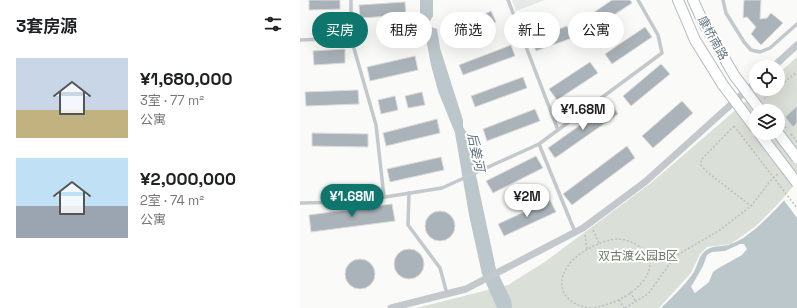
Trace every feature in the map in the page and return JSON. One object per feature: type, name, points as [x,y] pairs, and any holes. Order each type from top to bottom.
[{"type":"main road","name":"康桥南路","points":[[678,0],[695,40],[723,84],[749,119]]},
{"type":"main road","name":"康桥南路","points":[[693,0],[703,22],[734,75],[756,104]]},
{"type":"main road","points":[[764,140],[797,183]]},
{"type":"main road","points":[[783,140],[797,158]]},
{"type":"street","points":[[781,60],[797,45]]},
{"type":"street","points":[[391,308],[404,306],[472,286],[575,232],[645,182],[749,88]]},
{"type":"lane","points":[[351,0],[351,12]]},
{"type":"lane","points":[[508,0],[558,130]]},
{"type":"lane","points":[[300,203],[353,202],[442,188],[539,144],[662,53],[658,35],[638,0]]},
{"type":"lane","points":[[723,0],[726,13],[744,42],[751,50],[760,52],[770,48],[797,24]]},
{"type":"lane","points":[[300,40],[312,40]]},
{"type":"lane","points":[[354,48],[376,125],[384,197]]},
{"type":"lane","points":[[539,144],[575,232]]},
{"type":"lane","points":[[409,193],[408,225],[440,268],[447,294]]},
{"type":"path","points":[[785,82],[797,72]]},
{"type":"path","points":[[764,99],[768,96]]},
{"type":"path","points":[[751,206],[707,172],[701,165],[701,160],[734,126],[797,208]]},
{"type":"path","points":[[619,300],[624,308],[648,294],[678,254],[720,230],[751,206],[772,179],[782,170]]},
{"type":"path","points":[[587,224],[599,243]]},
{"type":"path","points":[[587,224],[587,250]]},
{"type":"path","points":[[622,239],[640,245],[645,250],[648,257],[648,274],[641,283],[619,300],[600,307],[582,307],[567,299],[563,290],[564,273],[568,265],[587,250],[599,243],[607,240],[622,239]]},
{"type":"path","points":[[630,292],[636,302]]},
{"type":"shaded area","points":[[420,0],[433,0],[432,18],[432,12],[420,12]]},
{"type":"shaded area","points":[[512,0],[545,0],[516,11]]},
{"type":"shaded area","points":[[432,27],[437,29],[440,48],[463,120],[463,127],[467,133],[496,269],[511,300],[512,308],[497,308],[482,274],[469,215],[455,133],[438,91],[428,48],[432,48]]},
{"type":"shaded area","points":[[797,186],[797,308],[661,308],[692,275],[700,257],[705,251],[714,247],[731,244],[748,234],[766,219]],"holes":[[[740,244],[744,244],[747,249],[742,255],[713,272],[709,282],[695,293],[691,287],[703,266],[707,255],[712,252],[725,251]]]},
{"type":"green space","name":"双古渡公园B区","points":[[797,57],[797,182],[756,226],[731,244],[707,247],[700,254],[691,273],[659,308],[416,308],[508,285],[546,261],[651,183],[752,96],[785,96],[785,68]]},
{"type":"pier","points":[[795,184],[797,184],[797,218],[783,199]]},
{"type":"building","points":[[309,0],[340,0],[340,9],[309,10]]},
{"type":"building","points":[[612,0],[630,0],[632,3],[618,12],[594,12]]},
{"type":"building","points":[[744,0],[761,0],[760,19],[767,18],[771,13],[783,23],[761,45],[751,34],[756,27],[747,17],[743,18]]},
{"type":"building","points":[[405,2],[406,12],[376,12],[376,17],[368,17],[368,12],[360,12],[359,5]]},
{"type":"building","points":[[567,26],[568,28],[568,39],[560,42],[560,29]]},
{"type":"building","points":[[645,27],[652,37],[612,64],[605,54],[614,48],[624,48],[624,41]]},
{"type":"building","points":[[504,48],[512,48],[515,56],[463,75],[459,65]]},
{"type":"building","points":[[535,48],[544,48],[536,51]]},
{"type":"building","points":[[345,49],[345,63],[314,65],[313,51]]},
{"type":"building","points":[[415,56],[418,70],[370,81],[367,67]]},
{"type":"building","points":[[590,62],[598,73],[557,100],[549,89]]},
{"type":"building","points":[[661,64],[670,74],[631,106],[623,96]]},
{"type":"building","points":[[523,77],[527,88],[475,107],[471,96]]},
{"type":"building","points":[[358,90],[359,104],[306,106],[305,92]]},
{"type":"building","points":[[422,92],[425,105],[408,108],[405,96]]},
{"type":"building","points":[[395,96],[398,110],[381,114],[378,100]]},
{"type":"building","points":[[682,101],[693,113],[653,148],[642,136]]},
{"type":"building","points":[[611,103],[618,114],[555,158],[548,148]]},
{"type":"building","points":[[797,106],[797,123],[793,127],[785,117]]},
{"type":"building","points":[[535,109],[540,121],[487,141],[483,129]]},
{"type":"building","points":[[437,119],[440,133],[386,146],[383,133]]},
{"type":"building","points":[[312,133],[368,134],[368,147],[312,146]]},
{"type":"building","points":[[627,146],[635,158],[572,205],[563,194]]},
{"type":"building","points":[[536,156],[543,168],[493,193],[486,181]]},
{"type":"building","points":[[441,157],[444,170],[390,182],[387,169]]},
{"type":"building","points":[[550,200],[556,212],[504,236],[498,224]]},
{"type":"building","points":[[392,204],[395,221],[311,232],[309,215]]},
{"type":"building","points":[[440,211],[451,215],[455,226],[451,237],[440,241],[429,237],[425,226],[429,215]]},
{"type":"building","points":[[409,249],[420,253],[424,264],[420,275],[409,279],[398,275],[394,264],[398,253]]},
{"type":"building","points":[[360,259],[371,263],[375,274],[371,285],[360,289],[349,285],[345,274],[349,263]]},
{"type":"water label","name":"后姜河","points":[[476,152]]}]
